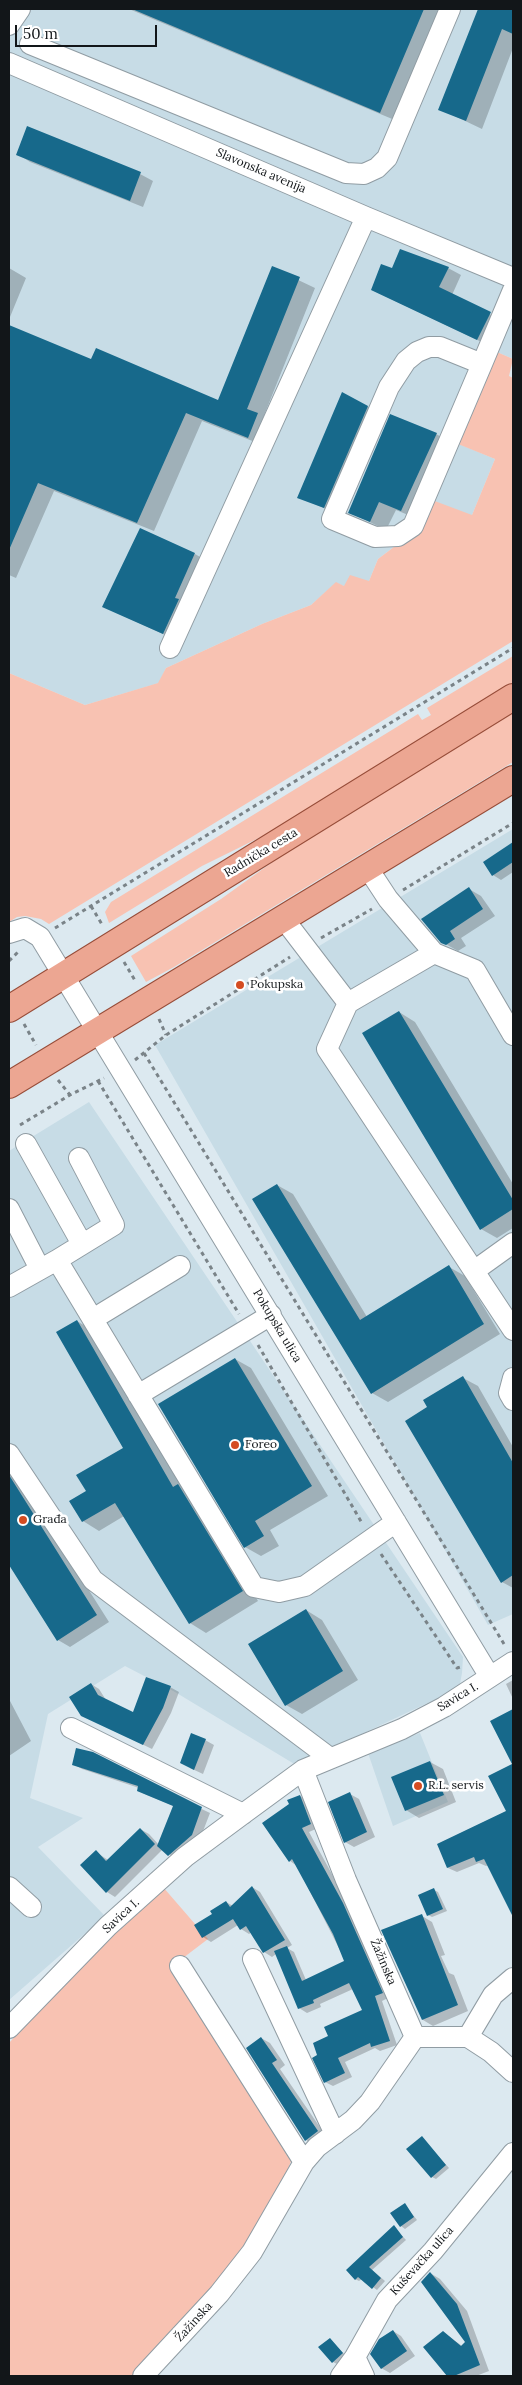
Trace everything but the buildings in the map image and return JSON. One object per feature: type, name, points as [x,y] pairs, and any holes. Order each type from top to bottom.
[{"type":"main road","name":"Radnička cesta","points":[[16,1016],[64,975],[513,697]]},
{"type":"main road","points":[[9,1085],[513,779]]},
{"type":"street","points":[[9,25],[20,9]]},
{"type":"street","points":[[30,44],[346,173],[364,174],[377,168],[387,158],[450,9]]},
{"type":"street","name":"Slavonska avenija","points":[[9,63],[366,217],[513,278]]},
{"type":"street","points":[[170,648],[366,217]]},
{"type":"street","points":[[482,364],[440,347],[429,347],[417,352],[406,361],[389,387],[332,519],[375,538],[398,536],[413,526],[482,364],[513,290]]},
{"type":"street","points":[[367,867],[388,899],[434,953],[475,970],[513,1035]]},
{"type":"street","points":[[283,918],[348,1003]]},
{"type":"street","name":"Pokupska ulica","points":[[9,932],[24,928],[35,932],[64,975],[490,1677]]},
{"type":"street","points":[[434,953],[348,1003],[327,1049],[513,1330]]},
{"type":"street","points":[[21,1136],[82,1244]]},
{"type":"street","points":[[9,1287],[114,1225],[79,1158]]},
{"type":"street","points":[[9,1209],[49,1265],[93,1319],[254,1587],[279,1592],[305,1586],[396,1522]]},
{"type":"street","points":[[474,1271],[513,1243]]},
{"type":"street","points":[[93,1319],[180,1266]]},
{"type":"street","points":[[138,1395],[271,1315]]},
{"type":"street","points":[[513,1378],[509,1393],[513,1400]]},
{"type":"street","points":[[9,1454],[93,1580],[330,1758]]},
{"type":"street","name":"Savica I.","points":[[9,2028],[108,1926],[185,1857],[243,1814],[304,1770],[402,1729],[444,1707],[513,1662]]},
{"type":"street","points":[[70,1728],[243,1814]]},
{"type":"street","name":"Žažinska","points":[[143,2376],[219,2294],[252,2252],[304,2162],[317,2147],[354,2120],[370,2102],[414,2037],[346,1880],[304,1770]]},
{"type":"street","points":[[9,1887],[31,1907]]},
{"type":"street","points":[[254,1959],[334,2134]]},
{"type":"street","points":[[180,1966],[304,2162]]},
{"type":"street","points":[[468,2037],[493,1995],[513,1978]]},
{"type":"street","points":[[414,2037],[468,2037],[491,2052],[513,2072]]},
{"type":"street","name":"Kuševačka ulica","points":[[341,2376],[355,2357],[387,2300],[433,2251],[513,2153]]},
{"type":"street","points":[[355,2357],[364,2376]]},
{"type":"path","points":[[55,928],[513,648]]},
{"type":"path","points":[[91,906],[104,926]]},
{"type":"path","points":[[9,961],[25,946]]},
{"type":"path","points":[[122,958],[139,987]]},
{"type":"path","points":[[157,1015],[166,1035]]},
{"type":"path","points":[[16,1016],[36,1045]]},
{"type":"path","points":[[98,1081],[372,1539],[457,1668],[480,1660],[504,1644],[144,1054]]},
{"type":"path","points":[[56,1076],[70,1095]]},
{"type":"path","points":[[21,1136],[70,1095],[107,1077]]},
{"type":"shaded area","points":[[9,9],[513,9],[513,359],[497,352],[459,444],[495,459],[472,515],[415,531],[378,559],[369,581],[344,586],[336,583],[311,605],[262,624],[166,668],[159,683],[85,705],[9,673]]},
{"type":"shaded area","points":[[497,352],[513,359],[509,376],[513,378],[513,641],[49,924],[41,919],[25,916],[17,917],[9,922],[9,673],[85,705],[158,683],[166,668],[262,624],[311,605],[336,582],[344,586],[350,575],[369,581],[378,559],[415,531],[432,500],[472,515],[495,459],[458,444]]},
{"type":"shaded area","points":[[513,656],[513,688],[283,826],[202,866],[109,923],[105,912],[111,902],[418,714],[422,720],[431,715],[427,708]]},
{"type":"shaded area","points":[[513,712],[513,762],[174,967],[146,982],[131,956],[221,899],[299,843]]},
{"type":"shaded area","points":[[513,829],[513,1614],[488,1625],[155,1045]]},
{"type":"shaded area","points":[[89,1102],[463,1657],[462,1673],[460,1684],[451,1692],[296,1765],[175,1692],[125,1666],[48,1714],[30,1798],[83,1818],[38,1847],[105,1916],[9,2000],[9,1151]]},
{"type":"shaded area","points":[[420,1733],[448,1802],[393,1826],[368,1753]]},
{"type":"shaded area","points":[[163,1887],[208,1939],[183,1958],[293,2156],[279,2192],[260,2228],[159,2353],[133,2376],[9,2376],[9,2043],[79,1967]]},
{"type":"place","name":"Pokupska","points":[[240,985]]},
{"type":"place","name":"Foreo","points":[[235,1445]]},
{"type":"place","name":"Građa","points":[[23,1520]]},
{"type":"place","name":"R.L. servis","points":[[418,1786]]}]
